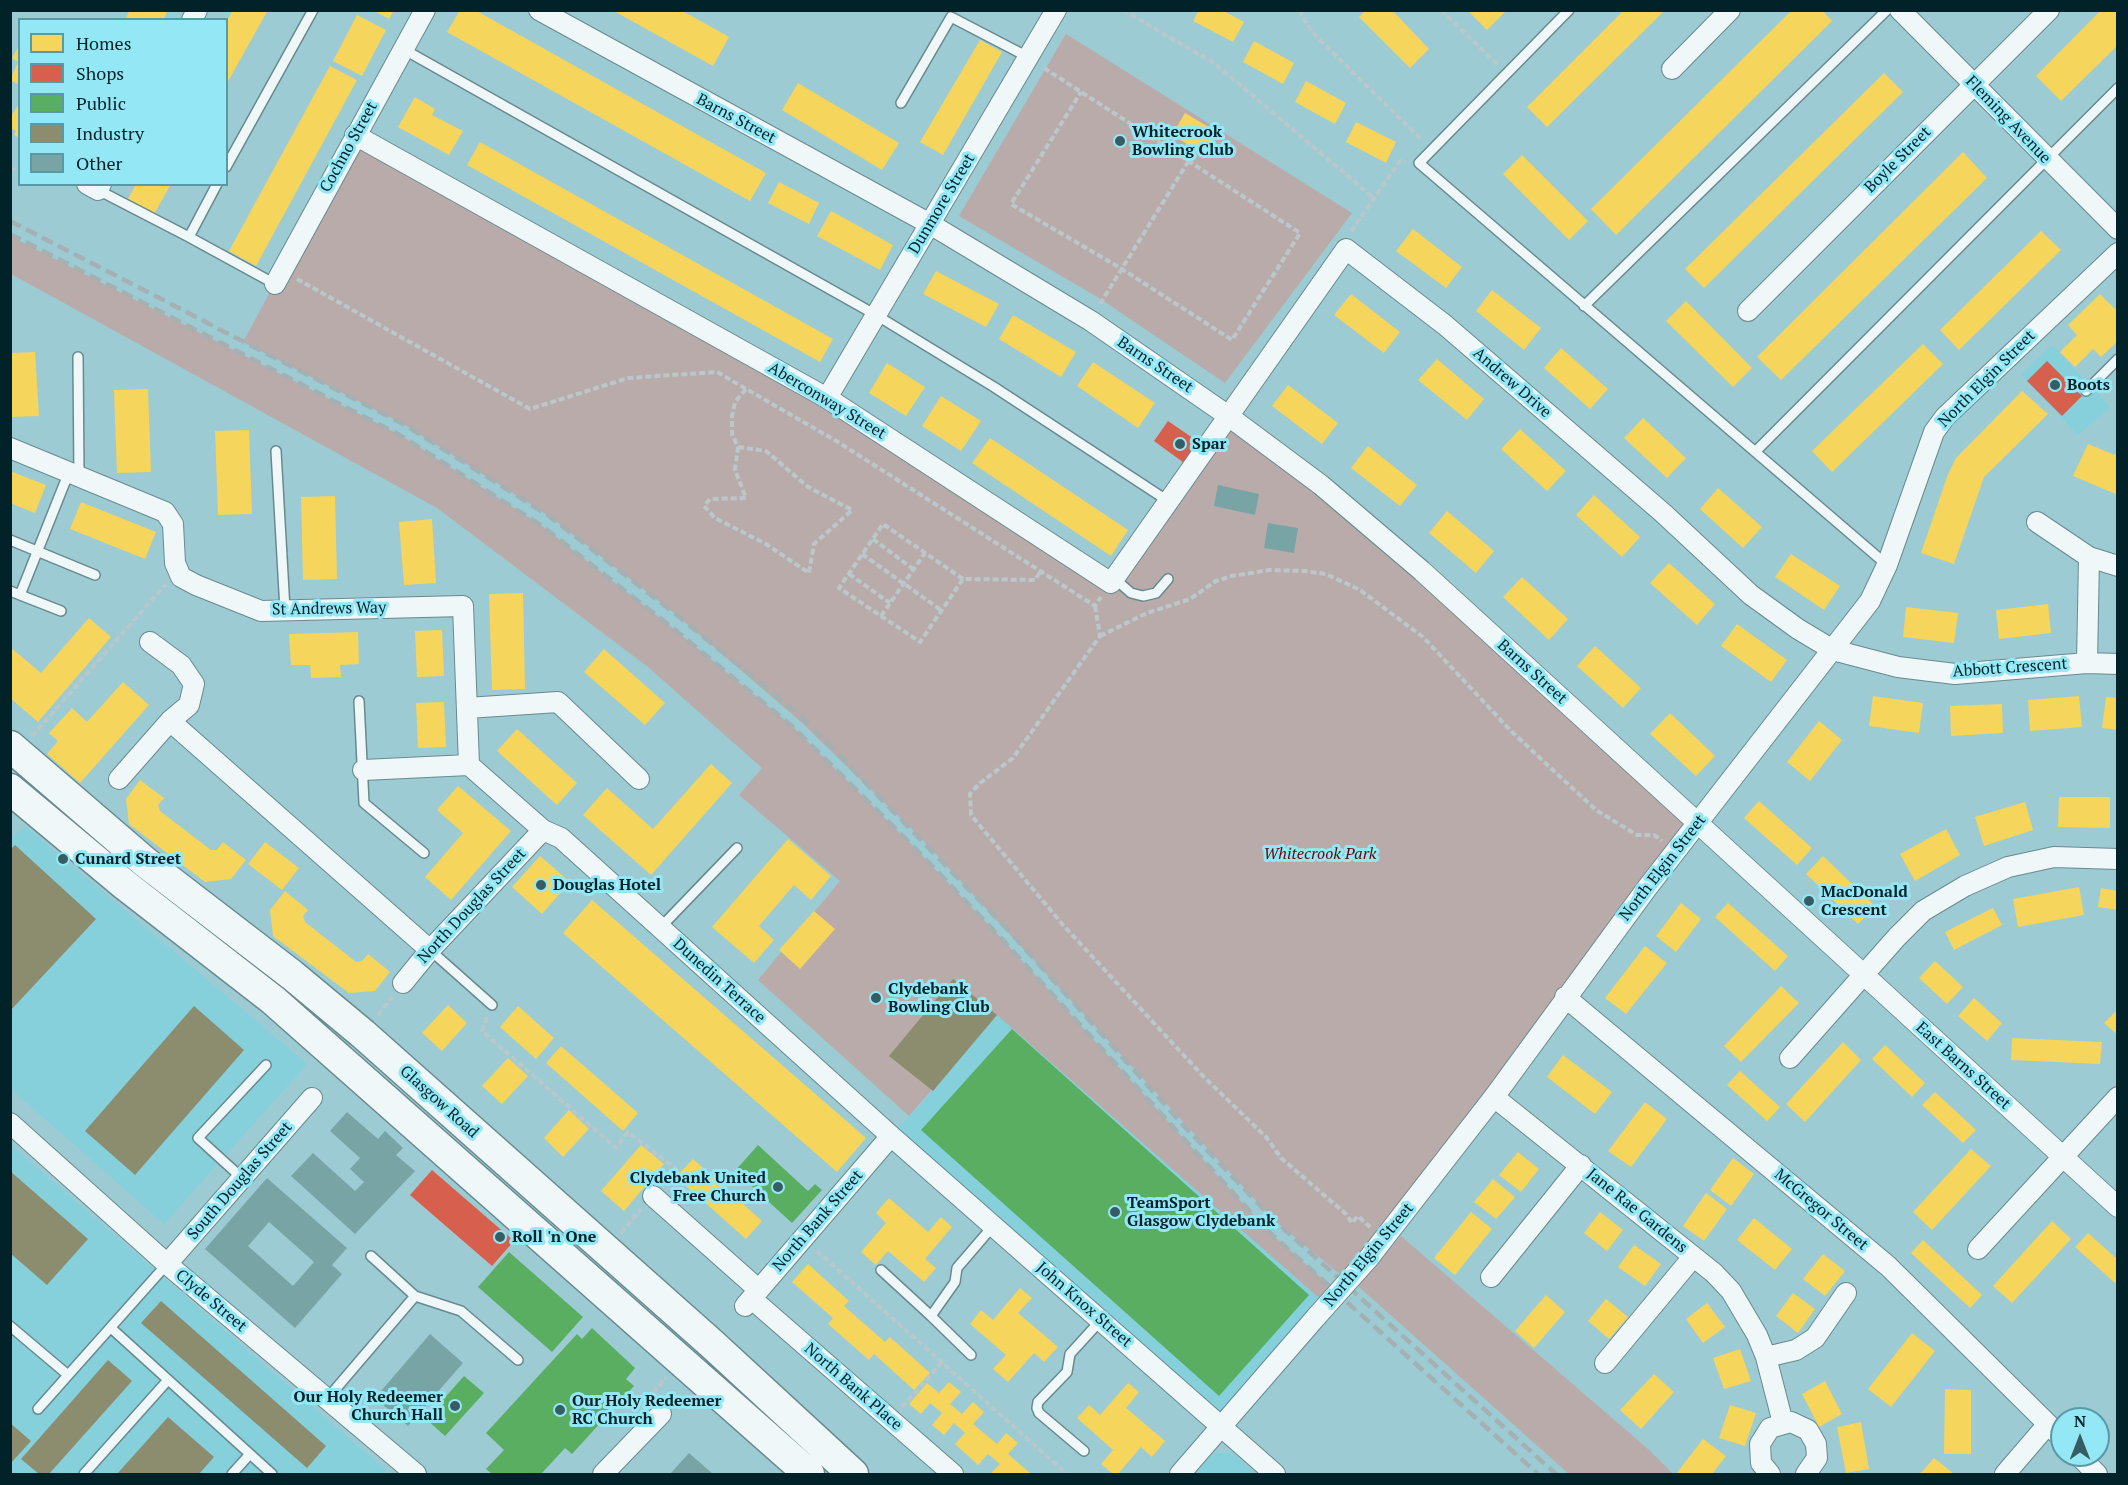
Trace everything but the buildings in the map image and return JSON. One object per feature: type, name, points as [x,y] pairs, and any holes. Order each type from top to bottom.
[{"type":"main road","name":"Glasgow Road","points":[[14,749],[145,862],[292,975],[363,1034],[854,1474]]},
{"type":"main road","name":"Glasgow Road","points":[[10,789],[125,885],[273,1000],[683,1360],[809,1474]]},
{"type":"street","name":"Cochno Street","points":[[278,277],[425,10]]},
{"type":"street","name":"Barns Street","points":[[539,10],[930,224],[1090,321],[1227,415],[1321,485],[1422,571],[1698,823]]},
{"type":"street","name":"Dunmore Street","points":[[827,398],[1056,10]]},
{"type":"street","points":[[1672,69],[1730,10]]},
{"type":"street","name":"Fleming Avenue","points":[[1900,10],[2118,229]]},
{"type":"street","name":"Boyle Street","points":[[1748,311],[2049,10]]},
{"type":"street","name":"Aberconway Street","points":[[355,135],[827,398],[1112,581]]},
{"type":"street","points":[[1112,581],[1346,249]]},
{"type":"street","name":"Andrew Drive","points":[[1346,249],[1455,333],[1663,513],[1751,595],[1797,629],[1833,650]]},
{"type":"street","name":"North Elgin Street","points":[[1180,1474],[1384,1239],[1494,1096],[1565,997],[1870,601],[1887,565],[1934,432],[1945,417],[2118,253]]},
{"type":"street","points":[[10,448],[165,512],[173,524],[175,563],[178,570]]},
{"type":"street","points":[[2037,522],[2089,557],[2118,566]]},
{"type":"street","points":[[2087,663],[2089,557]]},
{"type":"street","name":"St Andrews Way","points":[[178,570],[182,577],[196,585],[261,611],[463,606],[469,765]]},
{"type":"street","points":[[119,779],[170,721],[189,705],[194,684],[181,665],[150,642]]},
{"type":"street","name":"Abbott Crescent","points":[[1833,650],[1898,667],[1955,674],[2087,663],[2118,664]]},
{"type":"street","points":[[467,708],[558,702],[639,779]]},
{"type":"street","points":[[170,721],[430,950]]},
{"type":"street","points":[[363,770],[469,765],[543,830]]},
{"type":"street","name":"East Barns Street","points":[[1698,823],[2118,1207]]},
{"type":"street","name":"North Douglas Street","points":[[403,983],[430,950],[543,830]]},
{"type":"street","name":"Dunedin Terrace","points":[[543,830],[561,838],[891,1136]]},
{"type":"street","points":[[1790,1058],[1923,911],[1965,886],[2008,867],[2054,857],[2118,859]]},
{"type":"street","name":"McGregor Street","points":[[1565,997],[1888,1266],[2050,1426]]},
{"type":"street","name":"Jane Rae Gardens","points":[[1494,1096],[1693,1257],[1731,1291],[1747,1315],[1766,1357],[1783,1423]]},
{"type":"street","points":[[1978,1249],[2118,1097]]},
{"type":"street","name":"South Douglas Street","points":[[167,1264],[312,1098]]},
{"type":"street","name":"Clyde Street","points":[[10,1124],[167,1264],[416,1474]]},
{"type":"street","name":"John Knox Street","points":[[891,1136],[1275,1474]]},
{"type":"street","name":"North Bank Street","points":[[752,1298],[891,1136]]},
{"type":"street","name":"Jane Rae Gardens","points":[[1491,1277],[1581,1165]]},
{"type":"street","name":"North Bank Place","points":[[653,1196],[752,1298],[953,1474]]},
{"type":"street","name":"Jane Rae Gardens","points":[[1605,1363],[1693,1257]]},
{"type":"street","points":[[1766,1357],[1796,1350],[1815,1338],[1846,1293]]},
{"type":"street","points":[[603,1474],[661,1414]]},
{"type":"street","points":[[1770,1474],[1761,1463],[1760,1444],[1770,1428],[1783,1423],[1799,1425],[1808,1430],[1816,1444],[1817,1458],[1806,1474]]},
{"type":"street","points":[[2005,1474],[2050,1435]]},
{"type":"lane","points":[[228,163],[313,10]]},
{"type":"lane","points":[[1569,10],[1419,163],[1887,565]]},
{"type":"lane","points":[[1584,306],[1887,10]]},
{"type":"lane","points":[[901,103],[951,17],[957,17],[1029,57]]},
{"type":"lane","points":[[403,49],[876,315],[994,387],[1168,501]]},
{"type":"lane","points":[[1756,451],[2118,88]]},
{"type":"lane","points":[[95,186],[189,237],[278,277]]},
{"type":"lane","points":[[189,237],[216,186]]},
{"type":"lane","points":[[61,611],[15,593],[38,551],[74,474],[78,357]]},
{"type":"lane","points":[[2086,391],[2118,359]]},
{"type":"lane","points":[[276,451],[285,610]]},
{"type":"lane","points":[[10,540],[95,575]]},
{"type":"lane","points":[[1112,581],[1131,593],[1143,596],[1156,592],[1168,579]]},
{"type":"lane","points":[[359,701],[364,803],[424,853]]},
{"type":"lane","points":[[660,928],[737,848]]},
{"type":"lane","points":[[430,950],[492,1005]]},
{"type":"lane","points":[[242,1178],[198,1138],[266,1065]]},
{"type":"lane","points":[[931,1316],[955,1282],[957,1268],[993,1226]]},
{"type":"lane","points":[[371,1256],[415,1296],[461,1311],[518,1360]]},
{"type":"lane","points":[[38,1409],[167,1264]]},
{"type":"lane","points":[[881,1270],[971,1355]]},
{"type":"lane","points":[[327,1399],[415,1296]]},
{"type":"lane","points":[[1084,1450],[1039,1413],[1037,1408],[1038,1402],[1067,1372],[1070,1354],[1101,1320]]},
{"type":"lane","points":[[10,1326],[68,1375]]},
{"type":"lane","points":[[111,1328],[272,1474]]},
{"type":"lane","points":[[84,1474],[168,1380]]},
{"type":"lane","points":[[232,1474],[250,1454]]},
{"type":"path","points":[[1123,10],[1214,63],[1374,198]]},
{"type":"path","points":[[1299,10],[1313,33],[1432,150]]},
{"type":"path","points":[[1441,10],[1506,73]]},
{"type":"path","points":[[1029,57],[1299,234],[1232,340],[1122,269],[1011,204],[1081,92]]},
{"type":"path","points":[[1090,321],[1196,149]]},
{"type":"path","points":[[1346,249],[1347,236],[1400,161],[1419,163]]},
{"type":"path","points":[[278,277],[530,409],[628,378],[717,372],[838,442],[1095,606]]},
{"type":"path","points":[[738,447],[766,451],[808,487],[852,510],[814,544],[809,573],[766,544],[715,518],[704,506],[710,499],[746,498],[735,470],[738,447],[732,434],[732,416],[735,402],[746,389]]},
{"type":"path","points":[[963,579],[920,642],[838,588],[883,524],[963,579],[1035,580],[1040,572]]},
{"type":"path","points":[[873,539],[914,569]]},
{"type":"path","points":[[881,616],[925,553]]},
{"type":"path","points":[[862,554],[941,610]]},
{"type":"path","points":[[14,749],[178,570]]},
{"type":"path","points":[[1384,1239],[1358,1216],[1352,1223],[1346,1214],[1281,1158],[1267,1138],[1203,1076],[1063,925],[971,816],[970,794],[1013,758],[1100,636],[1147,614],[1190,599],[1216,581],[1269,570],[1304,571],[1326,574],[1360,590],[1423,637],[1512,732],[1596,810],[1637,835],[1654,835],[1676,852]]},
{"type":"path","points":[[849,574],[890,603]]},
{"type":"path","points":[[1100,636],[1095,606],[1112,581]]},
{"type":"path","points":[[492,1005],[482,1031],[615,1148],[628,1132],[676,1170],[606,1250]]},
{"type":"path","points":[[803,1239],[1067,1474]]},
{"type":"path","points":[[661,1414],[647,1399],[683,1360]]},
{"type":"path","points":[[891,1420],[942,1362]]},
{"type":"shaded area","points":[[2052,345],[2110,407],[2078,435],[2021,375]]},
{"type":"shaded area","points":[[26,827],[307,1064],[164,1224],[11,1089],[11,837]]},
{"type":"shaded area","name":"TeamSport Glasgow Clydebank","points":[[997,1015],[1327,1305],[1222,1427],[891,1136],[933,1091]]},
{"type":"shaded area","points":[[11,1145],[390,1474],[11,1474]]},
{"type":"shaded area","points":[[1214,1453],[1232,1453],[1256,1474],[1195,1474]]},
{"type":"green space","name":"Whitecrook Bowling Club","points":[[1066,34],[1352,213],[1225,383],[1099,298],[959,216]]},
{"type":"green space","name":"Whitecrook Park","points":[[355,135],[827,398],[1110,583],[1227,415],[1698,823],[1348,1281],[1273,1219],[920,837],[801,722],[678,616],[549,516],[405,425],[243,342]]},
{"type":"green space","points":[[10,236],[400,435],[542,526],[669,625],[792,726],[911,844],[1002,939],[1267,1230],[1338,1293],[1327,1305],[997,1015],[909,1116],[758,980],[840,881],[739,795],[762,768],[648,667],[437,508],[11,274]]},
{"type":"green space","points":[[1401,1236],[1648,1449],[1673,1474],[1569,1474],[1358,1286]]},
{"type":"railway","points":[[10,221],[405,425],[549,516],[678,616],[801,716],[1010,932],[1184,1126],[1273,1219],[1556,1474]]},
{"type":"railway","points":[[10,234],[400,435],[542,526],[669,625],[792,726],[911,844],[1002,939],[1267,1230],[1538,1474]]},
{"type":"place","name":"Whitecrook Bowling Club","points":[[1120,141]]},
{"type":"place","name":"Boots","points":[[2055,385]]},
{"type":"place","name":"Spar","points":[[1180,444]]},
{"type":"place","name":"Cunard Street","points":[[63,859]]},
{"type":"place","name":"Douglas Hotel","points":[[541,885]]},
{"type":"place","name":"MacDonald Crescent","points":[[1809,901]]},
{"type":"place","name":"Clydebank Bowling Club","points":[[876,998]]},
{"type":"place","name":"Clydebank United Free Church","points":[[778,1187]]},
{"type":"place","name":"TeamSport Glasgow Clydebank","points":[[1115,1212]]},
{"type":"place","name":"Roll 'n One","points":[[500,1237]]},
{"type":"place","name":"Our Holy Redeemer Church Hall","points":[[455,1406]]},
{"type":"place","name":"Our Holy Redeemer RC Church","points":[[560,1410]]}]
